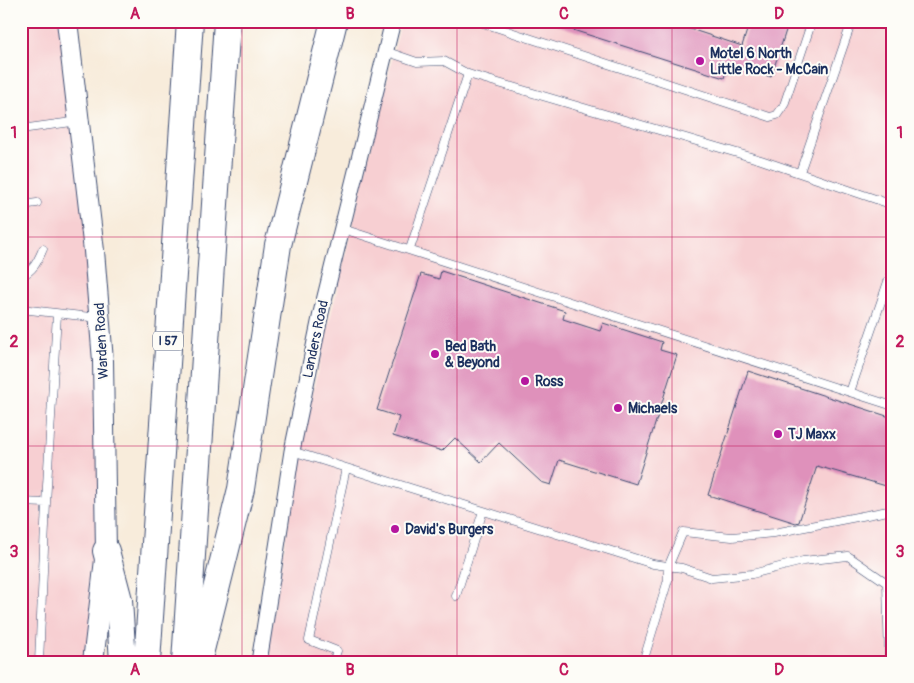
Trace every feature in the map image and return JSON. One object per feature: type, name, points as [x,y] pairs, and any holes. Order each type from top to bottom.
[{"type":"highway","name":"I 57","points":[[147,662],[190,21]]},
{"type":"highway","points":[[185,662],[227,21]]},
{"type":"highway","points":[[198,662],[241,489],[280,236],[334,21]]},
{"type":"highway","points":[[106,551],[119,600],[122,662]]},
{"type":"street","name":"Warden Road","points":[[67,21],[101,318],[106,438],[106,551],[93,662]]},
{"type":"street","name":"Landers Road","points":[[258,662],[292,451],[340,228],[393,21]]},
{"type":"lane","points":[[477,21],[770,117],[777,115],[784,104],[812,21]]},
{"type":"lane","points":[[800,172],[852,21]]},
{"type":"lane","points":[[385,51],[417,62],[444,60],[468,74],[800,172],[893,205]]},
{"type":"lane","points":[[410,249],[468,74]]},
{"type":"lane","points":[[21,112],[24,128],[79,121]]},
{"type":"lane","points":[[21,205],[37,203]]},
{"type":"lane","points":[[340,228],[893,406]]},
{"type":"lane","points":[[21,276],[28,273],[35,266],[43,248]]},
{"type":"lane","points":[[850,392],[893,268]]},
{"type":"lane","points":[[21,309],[101,318]]},
{"type":"lane","points":[[39,662],[57,314]]},
{"type":"lane","points":[[292,451],[712,578],[752,574],[803,561],[848,556],[887,583],[889,662]]},
{"type":"lane","points":[[333,662],[337,651],[309,640],[346,468]]},
{"type":"lane","points":[[21,502],[46,503]]},
{"type":"lane","points":[[456,596],[483,510]]},
{"type":"lane","points":[[643,662],[668,580],[668,566],[683,532],[732,537],[774,533],[893,510]]},
{"type":"shaded area","points":[[21,21],[72,21],[103,361],[95,662],[21,662]]},
{"type":"shaded area","points":[[401,21],[893,21],[893,662],[265,662],[304,428]]},
{"type":"building","name":"Motel 6 North Little Rock - McCain","points":[[554,21],[666,21],[742,46],[750,21],[789,21],[771,77],[729,63],[724,78],[554,24]]},
{"type":"building","points":[[441,271],[565,311],[563,319],[600,331],[603,323],[662,342],[660,350],[677,355],[636,484],[559,460],[551,485],[541,482],[499,443],[481,462],[455,438],[442,451],[393,436],[399,417],[377,410],[421,274],[439,279]]},
{"type":"building","name":"TJ Maxx","points":[[748,371],[893,418],[893,488],[817,466],[799,522],[796,523],[708,495]]},
{"type":"place","name":"Motel 6 North Little Rock - McCain","points":[[700,61]]},
{"type":"place","name":"Bed Bath & Beyond","points":[[435,354]]},
{"type":"place","name":"Ross","points":[[525,381]]},
{"type":"place","name":"Michaels","points":[[618,408]]},
{"type":"place","name":"TJ Maxx","points":[[778,434]]},
{"type":"place","name":"David's Burgers","points":[[395,529]]}]
